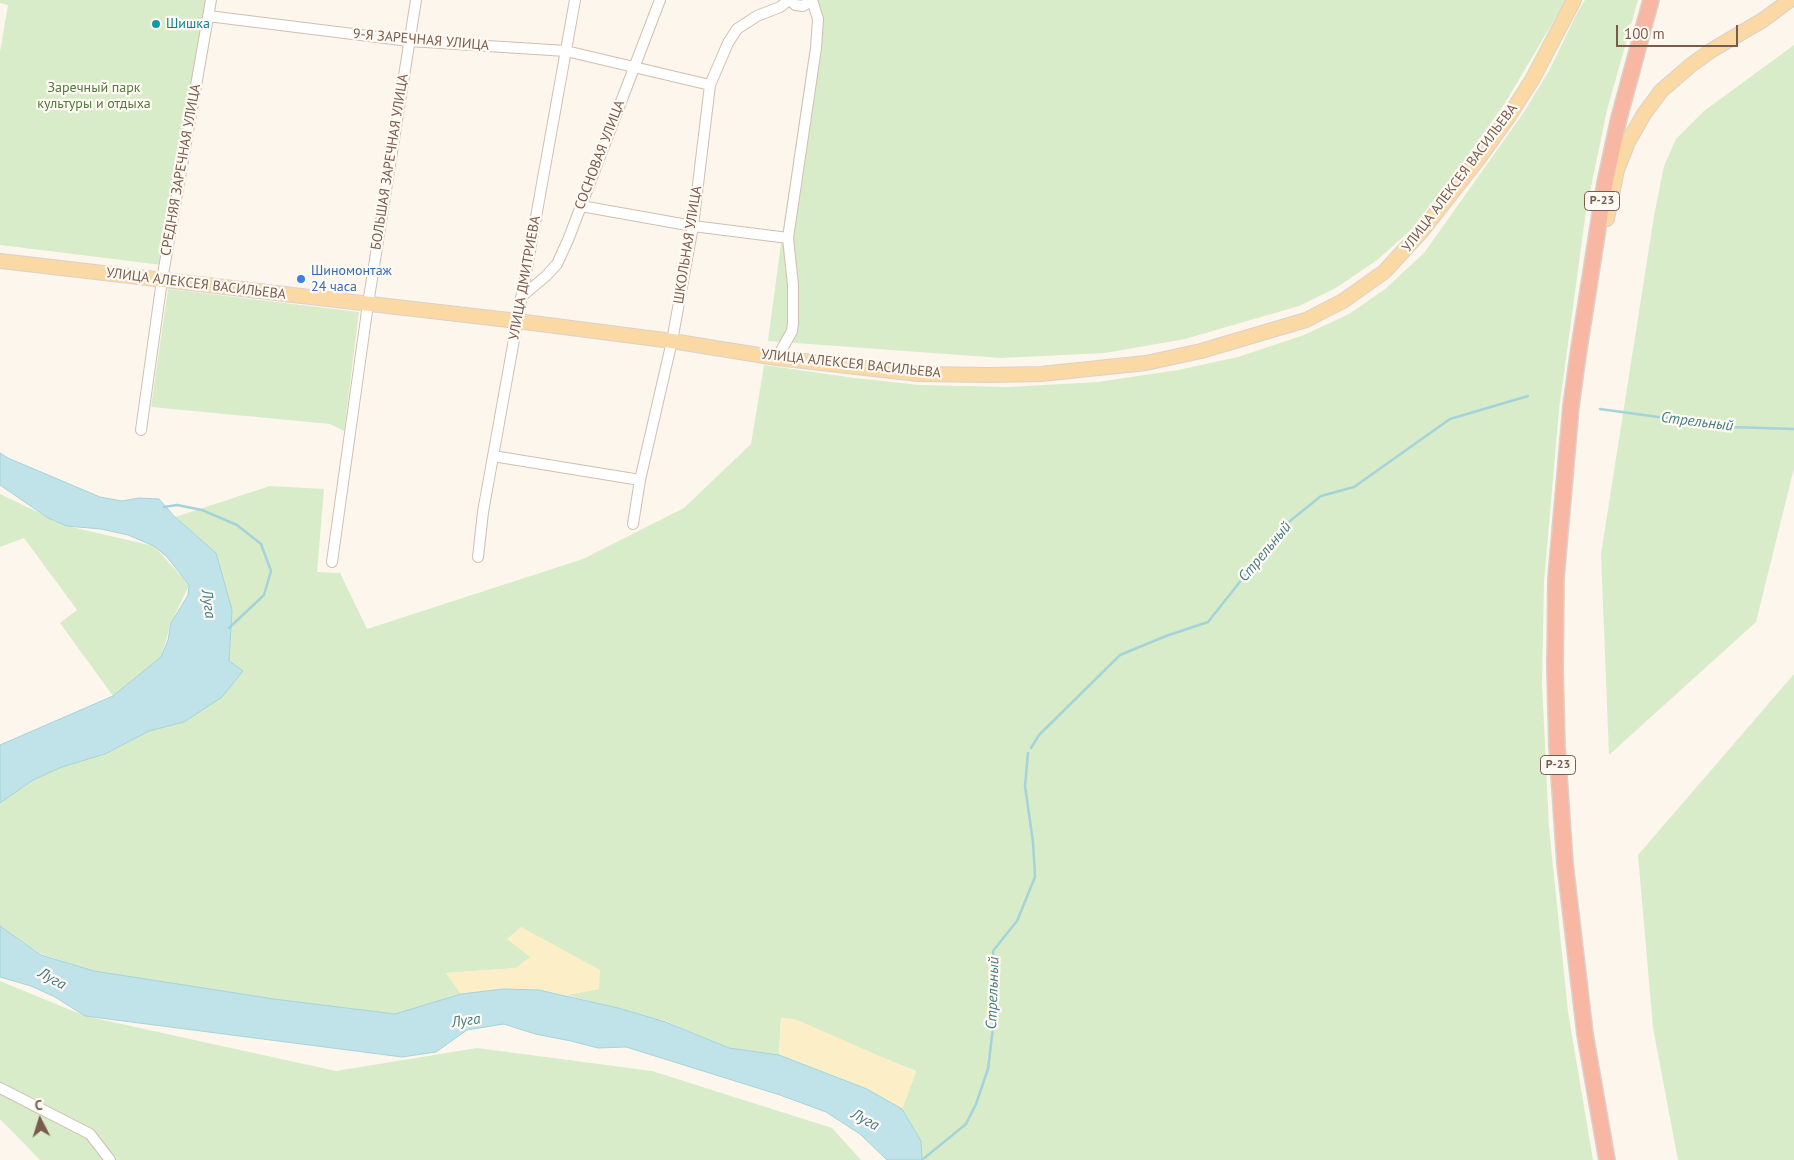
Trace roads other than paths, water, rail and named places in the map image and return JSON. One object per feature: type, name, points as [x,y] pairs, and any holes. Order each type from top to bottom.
[{"type":"highway","name":"Р-23","points":[[1607,1160],[1578,986],[1565,864],[1557,746],[1554,661],[1556,578],[1571,406],[1607,174],[1628,83],[1651,0]]},
{"type":"main road","points":[[1571,406],[1594,298],[1613,186],[1621,157],[1635,129],[1652,102],[1675,77],[1712,50],[1763,20],[1790,0]]},
{"type":"main road","name":"УЛИЦА АЛЕКСЕЯ ВАСИЛЬЕВА","points":[[0,261],[517,321],[672,341],[777,358],[918,374],[1042,374],[1146,363],[1201,351],[1283,328],[1318,314],[1343,301],[1377,277],[1422,232],[1479,158],[1527,88],[1574,1]]},
{"type":"street","name":"СРЕДНЯЯ ЗАРЕЧНАЯ УЛИЦА","points":[[141,430],[162,280],[211,0]]},
{"type":"street","name":"БОЛЬШАЯ ЗАРЕЧНАЯ УЛИЦА","points":[[332,562],[368,304],[416,0]]},
{"type":"street","name":"УЛИЦА ДМИТРИЕВА","points":[[478,557],[483,512],[575,0]]},
{"type":"street","name":"СОСНОВАЯ УЛИЦА","points":[[521,297],[540,282],[557,264],[568,240],[660,0]]},
{"type":"street","points":[[777,358],[792,331],[793,323],[793,285],[788,238],[816,48],[818,19],[812,0],[803,6],[795,5],[790,0]]},
{"type":"street","name":"ШКОЛЬНАЯ УЛИЦА","points":[[633,524],[640,480],[672,341],[693,226],[710,85],[728,43],[737,29],[757,16],[780,7],[790,0]]},
{"type":"street","name":"9-Я ЗАРЕЧНАЯ УЛИЦА","points":[[208,16],[409,41],[566,51],[710,85]]},
{"type":"street","points":[[581,206],[693,226],[788,238]]},
{"type":"street","points":[[493,456],[640,480]]},
{"type":"street","points":[[0,1088],[90,1134],[110,1160]]},
{"type":"water","name":"Луга","points":[[0,453],[100,497],[122,501],[139,498],[159,499],[175,517],[216,553],[232,610],[229,661],[243,671],[222,697],[184,722],[149,731],[105,754],[62,767],[33,780],[0,803],[0,745],[113,696],[161,657],[168,640],[171,623],[188,595],[189,585],[167,557],[154,546],[128,535],[101,529],[67,526],[48,518],[0,485]]},
{"type":"water","name":"Луга","points":[[0,926],[41,955],[94,971],[274,999],[395,1014],[461,994],[503,989],[539,990],[618,1008],[666,1022],[729,1048],[779,1055],[867,1089],[902,1109],[921,1141],[922,1160],[887,1160],[860,1134],[826,1112],[780,1095],[626,1047],[598,1048],[535,1034],[504,1024],[467,1030],[436,1052],[402,1057],[85,1016],[55,997],[31,986],[0,977]]},
{"type":"waterway","name":"Стрельный","points":[[1031,748],[1039,735],[1120,655],[1166,636],[1208,622],[1285,525],[1321,496],[1354,487],[1450,419],[1528,396]]},
{"type":"waterway","name":"Стрельный","points":[[1600,409],[1731,427],[1794,429]]},
{"type":"waterway","points":[[164,507],[177,505],[202,510],[237,525],[261,544],[271,571],[264,595],[229,628]]},
{"type":"waterway","name":"Стрельный","points":[[922,1160],[966,1124],[976,1104],[988,1069],[996,1003],[993,951],[1017,921],[1035,877],[1033,842],[1025,786],[1028,753]]},
{"type":"place","name":"Шишка","points":[[156,24]]},
{"type":"place","name":"Шиномонтаж 24 часа","points":[[301,279]]},
{"type":"park label","name":"Заречный парк культуры и отдыха","points":[[94,96]]}]
